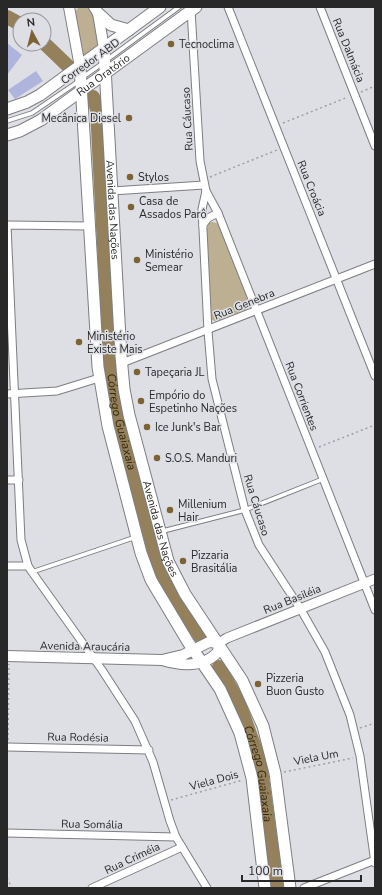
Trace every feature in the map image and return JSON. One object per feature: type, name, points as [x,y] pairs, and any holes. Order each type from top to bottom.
[{"type":"main road","name":"Rua Oratório","points":[[7,109],[34,99],[80,67],[160,7]]},
{"type":"main road","points":[[70,8],[80,67]]},
{"type":"main road","name":"Rua Oratório","points":[[7,135],[34,125],[81,85],[106,73],[194,9]]},
{"type":"main road","points":[[96,10],[111,25],[129,30]]},
{"type":"main road","points":[[96,10],[104,49]]},
{"type":"main road","name":"Avenida das Nações","points":[[104,49],[124,389],[129,415],[168,560],[180,584],[206,646],[220,689],[234,718],[247,754],[252,778],[265,888]]},
{"type":"main road","name":"Avenida das Nações","points":[[80,67],[99,378],[108,426],[137,536],[151,580],[165,606],[242,680],[256,709],[275,773],[290,888]]},
{"type":"main road","points":[[206,646],[218,652],[209,659]]},
{"type":"main road","name":"Avenida Araucária","points":[[162,660],[206,646]]},
{"type":"main road","name":"Avenida Araucária","points":[[8,656],[162,660],[177,664],[209,659]]},
{"type":"street","name":"Rua Croácia","points":[[228,7],[375,376]]},
{"type":"street","name":"Rua Dalmácia","points":[[320,7],[375,146]]},
{"type":"street","name":"Rua Cáucaso","points":[[194,9],[200,160],[204,185],[202,202],[208,330],[215,393],[245,510],[259,545],[300,608],[328,658],[355,730],[375,863]]},
{"type":"street","points":[[112,192],[204,185]]},
{"type":"street","name":"Rua Corrientes","points":[[204,185],[218,213],[375,610]]},
{"type":"street","points":[[203,225],[208,218],[218,213]]},
{"type":"street","points":[[89,226],[7,225],[10,359],[16,394],[20,533],[30,569],[124,703],[149,750],[176,837],[207,888]]},
{"type":"street","name":"Rua Genebra","points":[[122,363],[375,264]]},
{"type":"street","points":[[7,394],[57,391],[99,378]]},
{"type":"street","points":[[7,480],[19,480]]},
{"type":"street","points":[[7,566],[30,569]]},
{"type":"street","name":"Rua Basiléia","points":[[206,646],[375,579]]},
{"type":"street","name":"Rua Rodésia","points":[[7,747],[149,750]]},
{"type":"street","name":"Rua Somália","points":[[7,833],[176,837]]},
{"type":"street","name":"Rua Criméia","points":[[92,888],[182,847]]},
{"type":"street","points":[[304,888],[375,860]]},
{"type":"lane","name":"Corredor ABD","points":[[7,121],[32,113],[81,85],[105,62],[179,7]]},
{"type":"lane","points":[[160,532],[245,510],[323,479]]},
{"type":"lane","points":[[30,569],[137,536]]},
{"type":"path","points":[[276,126],[375,86]]},
{"type":"path","points":[[204,185],[284,147]]},
{"type":"path","points":[[312,450],[375,425]]},
{"type":"path","points":[[7,747],[8,656]]},
{"type":"path","points":[[355,730],[375,724]]},
{"type":"path","name":"Viela Um","points":[[275,773],[360,756]]},
{"type":"path","name":"Viela Dois","points":[[165,802],[252,778]]},
{"type":"path","points":[[7,878],[12,888]]},
{"type":"shaded area","points":[[79,7],[89,7],[92,10],[99,46],[83,57],[74,13]]},
{"type":"shaded area","points":[[209,223],[217,223],[219,226],[250,303],[250,307],[246,310],[217,322],[212,320],[211,317],[207,229]]},
{"type":"building","points":[[7,43],[12,47],[12,52],[18,52],[22,55],[7,75]]},
{"type":"building","points":[[36,71],[43,81],[15,99],[8,90]]},
{"type":"waterway","name":"Córrego Guaiaxaia","points":[[7,17],[12,20]]},
{"type":"waterway","name":"Córrego Guaiaxaia","points":[[52,51],[69,67]]},
{"type":"waterway","name":"Córrego Guaiaxaia","points":[[93,97],[97,109],[110,364],[116,409],[156,558],[169,589],[200,636]]},
{"type":"waterway","name":"Córrego Guaiaxaia","points":[[219,667],[239,703],[260,762],[277,888]]},
{"type":"place","name":"Tecnoclima","points":[[171,44]]},
{"type":"place","name":"Mecânica Diesel","points":[[129,118]]},
{"type":"place","name":"Stylos","points":[[130,177]]},
{"type":"place","name":"Casa de Assados Parô","points":[[131,207]]},
{"type":"place","name":"Ministério Semear","points":[[137,260]]},
{"type":"place","name":"Ministério Existe Mais","points":[[79,342]]},
{"type":"place","name":"Tapeçaria JL","points":[[137,372]]},
{"type":"place","name":"Empório do Espetinho Nações","points":[[141,401]]},
{"type":"place","name":"Ice Junk's Bar","points":[[147,427]]},
{"type":"place","name":"S.O.S. Manduri","points":[[157,458]]},
{"type":"place","name":"Millenium Hair","points":[[170,510]]},
{"type":"place","name":"Pizzaria Brasitália","points":[[183,561]]},
{"type":"place","name":"Pizzeria Buon Gusto","points":[[258,684]]}]
